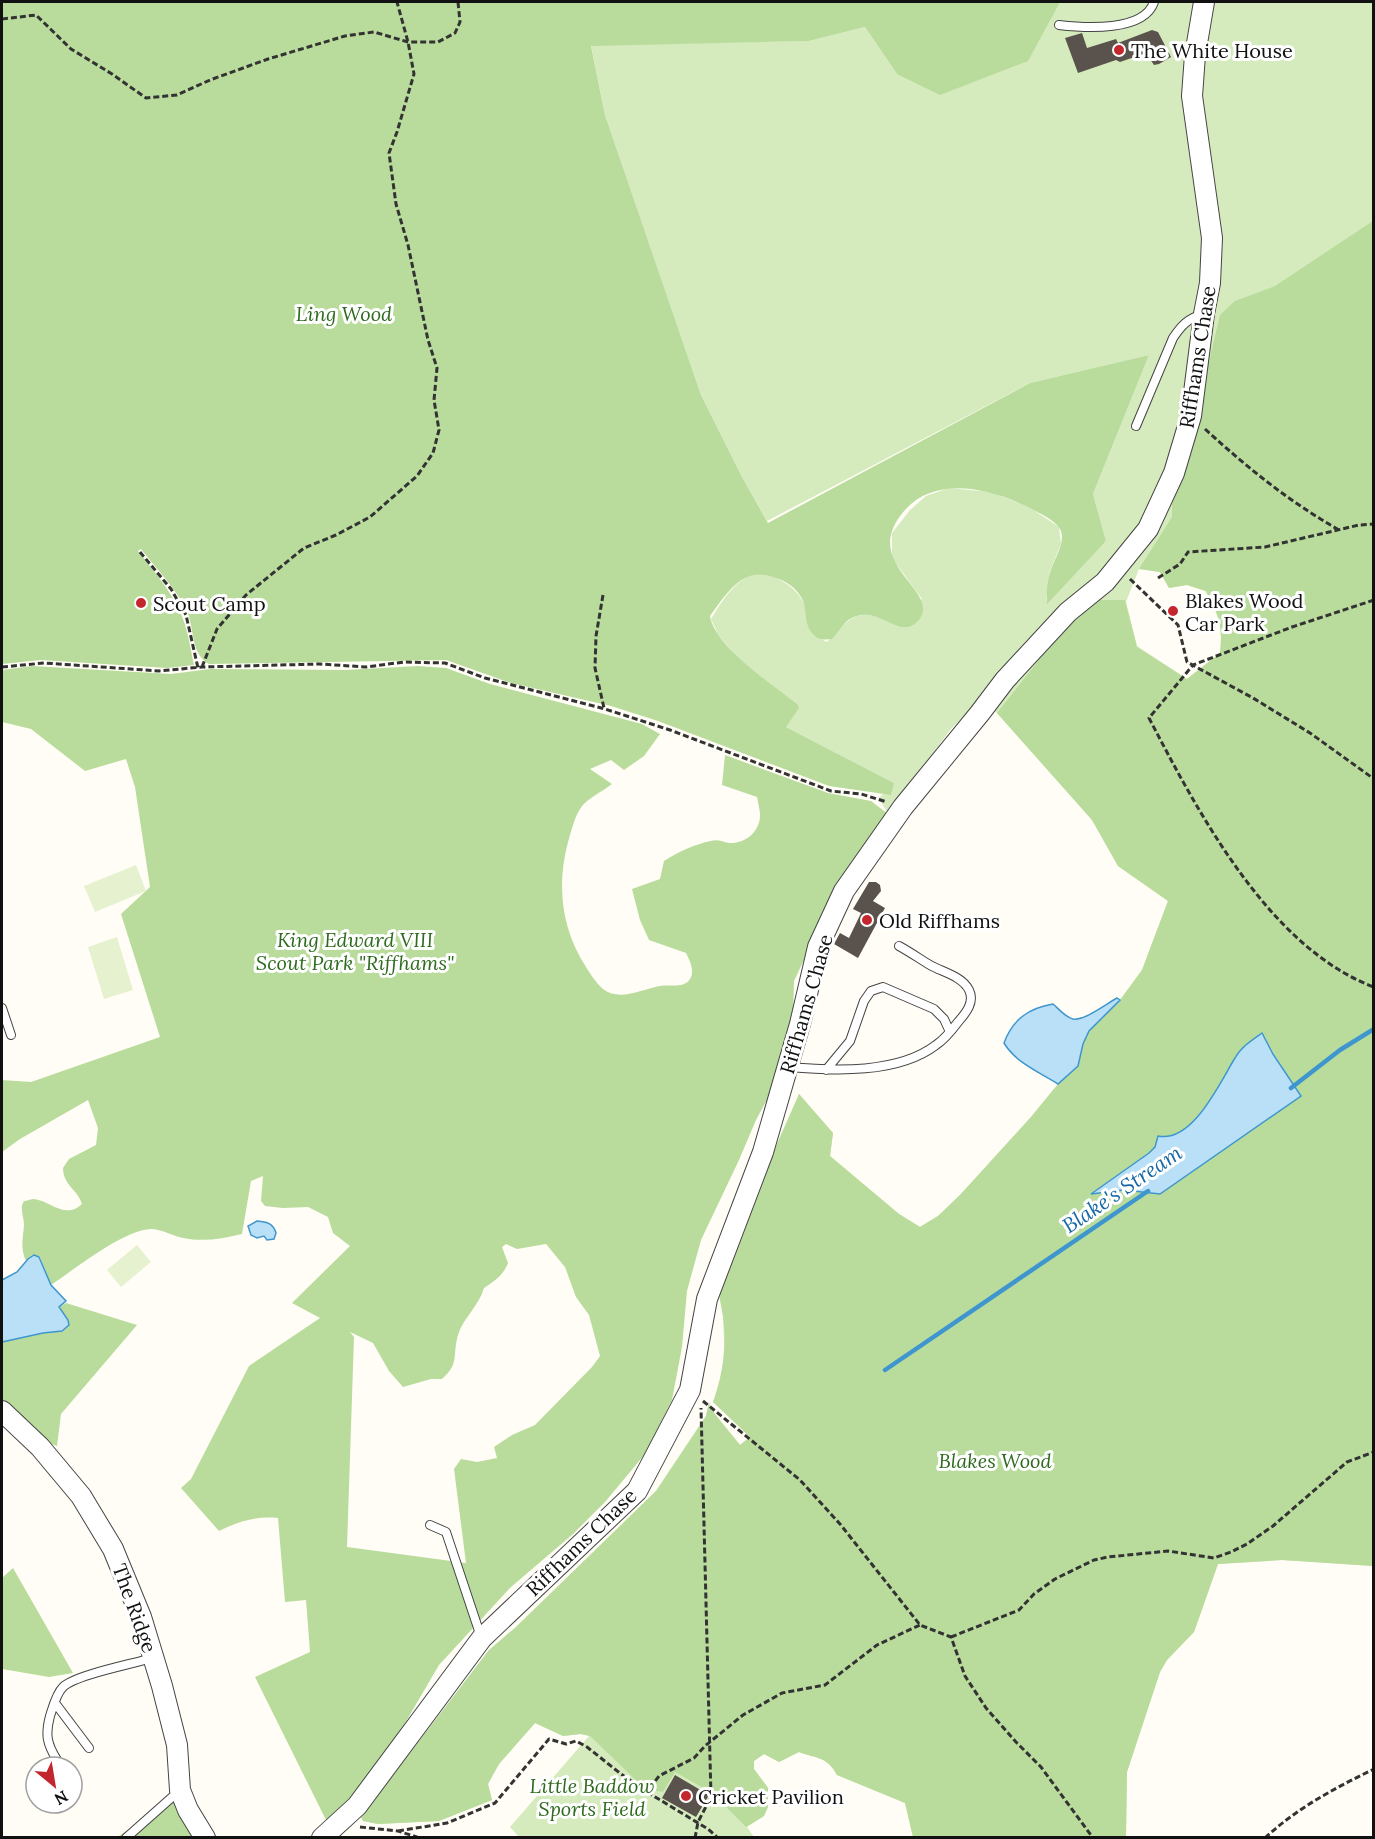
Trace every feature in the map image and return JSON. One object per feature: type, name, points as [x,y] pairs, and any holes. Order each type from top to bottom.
[{"type":"street","name":"Riffhams Chase","points":[[322,1838],[357,1806],[482,1638],[637,1491],[690,1390],[707,1299],[763,1152],[788,1067],[818,947],[844,891],[903,807],[1038,642],[1068,612],[1105,582],[1148,529],[1174,473],[1191,416],[1210,283],[1212,238],[1192,96],[1195,55],[1204,2]]},
{"type":"street","name":"The Ridge","points":[[2,1411],[40,1447],[81,1496],[113,1549],[141,1617],[154,1658],[177,1745],[180,1790],[188,1810],[206,1838]]},
{"type":"lane","points":[[1059,25],[1105,28],[1141,17],[1152,8],[1154,2]]},
{"type":"lane","points":[[1136,426],[1173,338],[1181,326],[1193,317],[1204,314]]},
{"type":"lane","points":[[788,1067],[826,1070],[881,1067],[915,1056],[935,1046],[950,1032],[966,1014],[971,1000],[969,990],[961,981],[899,946]]},
{"type":"lane","points":[[826,1070],[850,1041],[864,1001],[871,991],[883,987],[934,1009],[944,1019],[950,1032]]},
{"type":"lane","points":[[2,1008],[11,1035]]},
{"type":"lane","points":[[430,1525],[446,1533],[482,1638]]},
{"type":"lane","points":[[54,1755],[49,1748],[46,1733],[59,1691],[69,1682],[154,1658]]},
{"type":"lane","points":[[55,1703],[89,1748]]},
{"type":"lane","points":[[126,1838],[180,1790]]},
{"type":"path","points":[[200,668],[217,630],[246,595],[304,548],[336,535],[370,517],[417,476],[433,453],[439,430],[434,400],[437,368],[428,340],[408,245],[396,204],[389,153],[414,74],[408,42],[396,2]]},
{"type":"path","points":[[2,19],[36,15],[71,49],[146,98],[177,95],[210,80],[268,59],[345,36],[374,32],[408,42],[438,42],[455,33],[460,22],[458,2]]},
{"type":"path","points":[[1191,416],[1271,487],[1306,511],[1340,530]]},
{"type":"path","points":[[1158,578],[1180,564],[1188,552],[1265,548],[1374,524]]},
{"type":"path","points":[[140,552],[171,589],[186,615],[200,668]]},
{"type":"path","points":[[1119,565],[1137,588],[1178,625],[1187,662],[1253,698],[1310,733],[1374,779]]},
{"type":"path","points":[[603,595],[596,636],[595,668],[604,709]]},
{"type":"path","points":[[1374,600],[1292,627],[1192,665],[1149,718],[1200,810],[1237,868],[1281,925],[1330,966],[1374,987]]},
{"type":"path","points":[[2,667],[44,663],[159,671],[321,664],[366,668],[404,662],[445,663],[485,678],[604,709],[670,730],[831,791],[861,794],[903,807]]},
{"type":"path","points":[[695,1838],[698,1822],[711,1797],[701,1400],[800,1480],[840,1524],[920,1625],[951,1637],[1019,1610],[1034,1594],[1055,1579],[1094,1560],[1168,1551],[1214,1558],[1231,1552],[1273,1527],[1347,1462],[1374,1452]]},
{"type":"path","points":[[647,1792],[659,1776],[694,1758],[743,1715],[782,1692],[825,1685],[877,1645],[920,1625]]},
{"type":"path","points":[[951,1637],[965,1676],[986,1708],[1041,1767],[1094,1838]]},
{"type":"path","points":[[398,1831],[447,1823],[495,1803],[549,1739],[566,1744],[576,1741],[587,1747],[621,1774],[698,1822],[718,1838]]},
{"type":"path","points":[[1265,1838],[1285,1820],[1374,1769]]},
{"type":"path","points":[[337,1825],[398,1831],[420,1838]]},
{"type":"green space","name":"Ling Wood","points":[[2,2],[1060,2],[1028,61],[940,95],[897,74],[865,27],[809,41],[591,46],[605,115],[701,395],[768,523],[1030,383],[1149,355],[1093,494],[1106,541],[1047,604],[1049,577],[1062,540],[1058,526],[1030,508],[996,495],[960,488],[943,490],[926,495],[911,504],[898,519],[891,536],[891,552],[897,565],[921,600],[923,610],[918,621],[911,626],[903,627],[870,615],[860,615],[847,621],[832,639],[821,639],[809,629],[803,601],[799,594],[783,581],[764,575],[754,575],[737,583],[730,590],[710,616],[714,628],[722,640],[746,664],[797,704],[799,708],[786,727],[894,783],[891,795],[829,786],[658,721],[611,706],[511,683],[446,660],[209,664],[203,660],[196,647],[189,616],[182,601],[141,549],[138,551],[166,587],[182,617],[194,665],[167,668],[41,660],[2,664]]},
{"type":"green space","name":"Blakes Wood","points":[[1059,2],[1373,2],[1373,1566],[1282,1560],[1218,1564],[1194,1632],[1167,1660],[1160,1672],[1127,1772],[1126,1837],[913,1837],[905,1803],[837,1775],[825,1761],[799,1752],[779,1762],[764,1754],[754,1761],[754,1769],[768,1788],[768,1807],[764,1816],[747,1827],[754,1837],[519,1837],[510,1827],[589,1736],[581,1734],[563,1736],[535,1723],[499,1764],[488,1784],[492,1800],[439,1821],[378,1824],[363,1821],[361,1817],[489,1650],[516,1627],[656,1491],[706,1416],[709,1402],[710,1408],[740,1445],[750,1437],[713,1402],[723,1361],[723,1319],[799,1094],[833,1133],[830,1156],[899,1214],[920,1227],[938,1216],[960,1195],[1058,1084],[1078,1067],[1083,1044],[1089,1031],[1120,1000],[1142,970],[1168,901],[1118,866],[1092,820],[997,713],[981,699],[950,730],[888,814],[879,798],[894,783],[786,727],[718,635],[711,619],[739,582],[748,576],[758,574],[770,575],[795,591],[806,608],[813,635],[827,642],[855,617],[870,615],[892,621],[922,599],[892,558],[892,533],[910,510],[926,496],[949,488],[991,492],[1029,507],[1059,527],[1061,544],[1050,571],[1046,601],[1106,541],[1093,494],[1149,355],[1030,383],[767,521],[701,395],[605,115],[591,45],[809,41],[865,27],[897,74]],"holes":[[[1139,569],[1160,572],[1169,588],[1187,585],[1205,591],[1219,621],[1220,653],[1187,679],[1137,646],[1126,602]]]},
{"type":"green space","name":"Blakes Wood","points":[[1373,221],[1373,1566],[1282,1560],[1218,1564],[1194,1632],[1167,1660],[1160,1672],[1127,1772],[1126,1837],[913,1837],[905,1803],[837,1775],[825,1761],[799,1752],[779,1762],[764,1754],[754,1761],[754,1769],[768,1788],[768,1807],[764,1816],[746,1827],[712,1793],[675,1772],[663,1792],[650,1790],[640,1784],[590,1736],[581,1734],[563,1736],[535,1723],[499,1764],[488,1784],[492,1800],[439,1821],[378,1824],[363,1821],[361,1817],[489,1650],[516,1627],[656,1491],[706,1416],[709,1402],[710,1408],[740,1445],[750,1437],[713,1402],[722,1370],[724,1349],[719,1275],[799,1094],[833,1133],[830,1156],[899,1214],[920,1227],[938,1216],[960,1195],[1058,1084],[1078,1067],[1083,1044],[1089,1031],[1120,1000],[1142,970],[1168,901],[1118,866],[1092,820],[997,713],[1057,637],[1098,600],[1125,600],[1137,647],[1187,679],[1220,653],[1219,621],[1206,591],[1187,585],[1169,588],[1160,572],[1139,569],[1172,517],[1172,505],[1184,467],[1220,315],[1235,301],[1275,286]],"holes":[[[1262,1034],[1301,1096],[1160,1194],[1124,1190],[1093,1193],[1149,1153],[1165,1138],[1174,1136],[1191,1124],[1213,1096],[1235,1057]]]},
{"type":"green space","name":"King Edward VIII Scout Park \"Riffhams\"","points":[[32,666],[171,674],[210,669],[345,670],[418,666],[446,668],[490,684],[642,724],[660,734],[644,756],[624,770],[611,760],[590,769],[612,784],[580,809],[570,835],[563,869],[563,903],[577,952],[598,984],[610,993],[631,994],[660,986],[684,984],[690,979],[691,966],[686,953],[649,940],[640,920],[632,889],[660,879],[664,861],[681,852],[714,840],[735,843],[746,839],[754,832],[760,815],[757,797],[722,785],[725,755],[828,793],[871,801],[888,814],[809,949],[794,981],[793,1020],[770,1094],[701,1240],[687,1291],[682,1347],[672,1400],[645,1454],[605,1502],[573,1534],[511,1587],[439,1665],[387,1754],[359,1791],[327,1822],[255,1677],[310,1652],[306,1600],[285,1602],[278,1518],[248,1520],[219,1531],[181,1488],[191,1479],[249,1366],[320,1318],[292,1303],[350,1246],[333,1233],[328,1217],[308,1207],[265,1206],[261,1201],[263,1176],[251,1181],[242,1234],[220,1239],[198,1240],[155,1229],[140,1231],[113,1243],[51,1285],[40,1257],[34,1255],[26,1261],[22,1247],[24,1225],[22,1205],[24,1201],[40,1200],[64,1210],[76,1208],[82,1204],[65,1179],[63,1168],[69,1159],[96,1145],[98,1128],[88,1100],[20,1139],[2,1152],[2,1080],[31,1082],[160,1037],[121,914],[150,887],[135,787],[126,759],[85,771],[31,729],[2,722],[2,670]],"holes":[[[506,1244],[517,1249],[546,1244],[565,1267],[576,1297],[589,1315],[600,1356],[535,1425],[512,1435],[494,1447],[497,1458],[477,1462],[461,1459],[454,1469],[466,1563],[347,1547],[354,1337],[350,1332],[373,1343],[389,1371],[403,1387],[431,1379],[442,1379],[455,1359],[456,1342],[463,1323],[479,1301],[484,1288],[501,1275],[506,1268],[508,1263],[502,1247]]]},
{"type":"green space","points":[[136,865],[146,891],[95,912],[84,886]]},
{"type":"green space","points":[[117,937],[133,990],[104,999],[88,947]]},
{"type":"green space","points":[[137,1245],[151,1262],[121,1287],[107,1270]]},
{"type":"green space","points":[[66,1303],[137,1325],[61,1414],[57,1446],[27,1435],[2,1408],[2,1342],[63,1331],[69,1325],[59,1307]]},
{"type":"green space","points":[[13,1568],[73,1673],[49,1677],[2,1669],[2,1578]]},
{"type":"green space","points":[[174,1798],[195,1838],[116,1838]]},
{"type":"water","points":[[1117,998],[1120,1000],[1089,1031],[1083,1044],[1078,1066],[1058,1084],[1021,1062],[1004,1043],[1017,1021],[1036,1008],[1053,1004],[1067,1017],[1078,1019]]},
{"type":"water","points":[[1262,1033],[1301,1096],[1160,1194],[1124,1190],[1091,1194],[1149,1153],[1155,1147],[1158,1136],[1171,1136],[1194,1121],[1213,1095],[1237,1054]]},
{"type":"water","points":[[257,1221],[273,1227],[276,1233],[274,1239],[267,1240],[264,1236],[257,1238],[251,1235],[248,1226]]},
{"type":"water","points":[[34,1255],[39,1257],[51,1285],[66,1301],[59,1307],[69,1325],[62,1331],[2,1342],[2,1280],[17,1272]]},
{"type":"building","name":"The White House","points":[[1152,30],[1158,32],[1171,57],[1154,65],[1146,53],[1078,73],[1065,38],[1082,33],[1087,48],[1116,39],[1118,43]]},
{"type":"building","name":"Old Riffhams","points":[[869,882],[876,882],[880,885],[881,891],[873,901],[885,908],[858,958],[834,944],[840,933],[849,938],[861,913],[853,909]]},
{"type":"building","name":"Cricket Pavilion","points":[[675,1775],[709,1795],[696,1817],[662,1798]]},
{"type":"waterway","name":"Blake's Stream","points":[[1291,1088],[1340,1050],[1374,1029]]},
{"type":"waterway","name":"Blake's Stream","points":[[885,1370],[1148,1191]]},
{"type":"place","name":"The White House","points":[[1119,50]]},
{"type":"place","name":"Scout Camp","points":[[141,603]]},
{"type":"place","name":"Blakes Wood Car Park","points":[[1173,611]]},
{"type":"place","name":"Old Riffhams","points":[[867,920]]},
{"type":"place","name":"Cricket Pavilion","points":[[686,1796]]},
{"type":"park label","name":"Little Baddow Sports Field","points":[[592,1796]]}]
